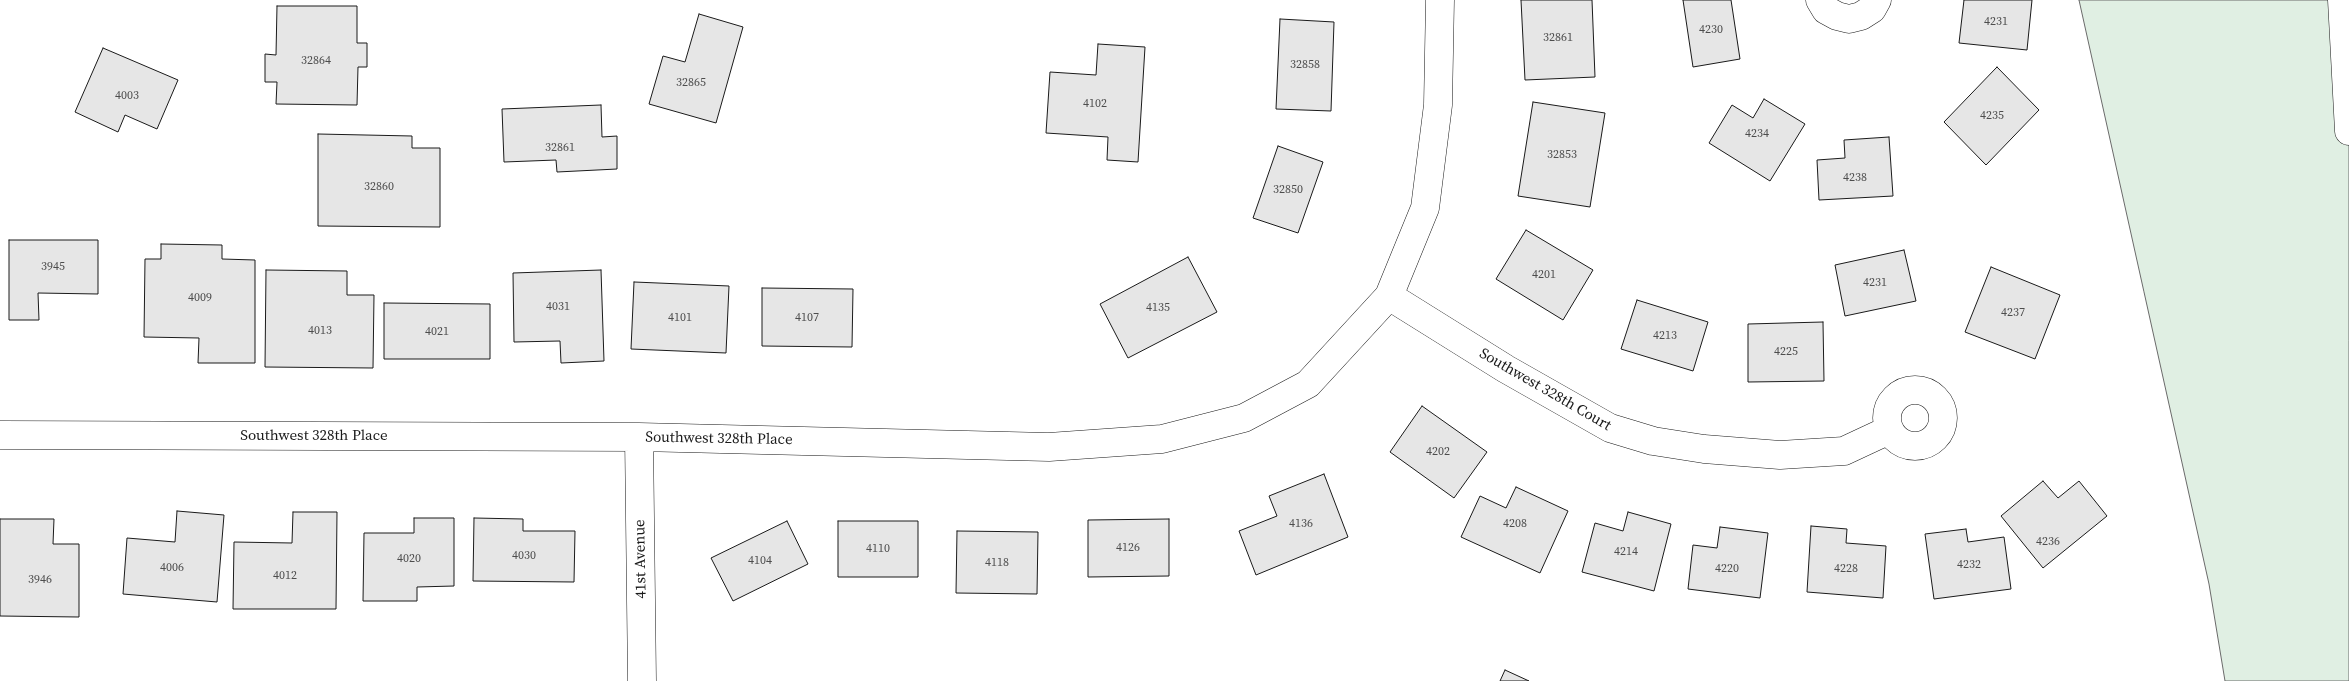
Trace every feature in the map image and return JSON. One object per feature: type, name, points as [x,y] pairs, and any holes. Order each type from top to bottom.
[{"type":"street","points":[[1389,296],[1425,208],[1438,105],[1440,0]]},
{"type":"street","points":[[1820,0],[1826,10],[1837,16],[1849,19],[1861,16],[1872,9],[1877,0]]},
{"type":"street","points":[[2342,0],[2349,130]]},
{"type":"street","name":"Southwest 328th Court","points":[[1389,296],[1506,369],[1610,428],[1653,441],[1704,449],[1780,455],[1844,451],[1889,430]]},
{"type":"street","name":"Southwest 328th Place","points":[[0,435],[639,437],[1049,447],[1162,439],[1244,418],[1308,384],[1389,296]]},
{"type":"street","name":"41st Avenue","points":[[639,437],[642,681]]},
{"type":"green space","points":[[2079,0],[2349,0],[2349,681],[2225,681],[2209,584]]},
{"type":"building","points":[[1521,0],[1592,0],[1595,77],[1525,80]]},
{"type":"building","points":[[1683,0],[1731,0],[1740,59],[1693,67]]},
{"type":"building","points":[[1964,0],[2032,0],[2027,50],[1959,43]]},
{"type":"building","points":[[277,6],[357,6],[357,43],[367,43],[367,67],[358,67],[357,105],[276,104],[277,82],[265,82],[265,54],[276,55]]},
{"type":"building","points":[[699,14],[743,27],[716,123],[649,104],[663,56],[685,62]]},
{"type":"building","points":[[1280,19],[1334,22],[1331,111],[1276,109]]},
{"type":"building","points":[[1098,44],[1145,47],[1138,162],[1107,160],[1108,137],[1046,133],[1050,72],[1096,75]]},
{"type":"building","points":[[103,48],[178,80],[157,129],[125,115],[118,132],[75,112]]},
{"type":"building","points":[[1997,67],[2039,110],[1986,165],[1944,122]]},
{"type":"building","points":[[1764,99],[1805,124],[1770,181],[1709,143],[1732,105],[1753,118]]},
{"type":"building","points":[[1533,102],[1605,113],[1590,207],[1518,196]]},
{"type":"building","points":[[601,105],[602,137],[617,136],[617,169],[557,172],[556,160],[504,162],[502,109]]},
{"type":"building","points":[[318,134],[412,136],[412,148],[440,148],[440,227],[318,226]]},
{"type":"building","points":[[1889,137],[1893,196],[1819,200],[1817,160],[1845,158],[1844,140]]},
{"type":"building","points":[[1278,146],[1323,162],[1298,233],[1253,218]]},
{"type":"building","points":[[1526,230],[1593,270],[1563,320],[1496,279]]},
{"type":"building","points":[[9,240],[98,240],[98,294],[38,293],[39,320],[9,320]]},
{"type":"building","points":[[161,244],[222,245],[222,259],[255,260],[255,363],[198,363],[199,338],[144,337],[145,259],[161,259]]},
{"type":"building","points":[[1904,250],[1916,301],[1845,316],[1835,265]]},
{"type":"building","points":[[1188,257],[1217,312],[1128,358],[1100,304]]},
{"type":"building","points":[[1991,267],[2060,295],[2035,359],[1965,332]]},
{"type":"building","points":[[266,270],[347,271],[347,295],[374,295],[373,368],[265,367]]},
{"type":"building","points":[[601,270],[604,361],[561,363],[560,341],[514,342],[513,273]]},
{"type":"building","points":[[634,282],[729,286],[726,353],[631,349]]},
{"type":"building","points":[[762,288],[853,289],[852,347],[762,346]]},
{"type":"building","points":[[1637,300],[1708,322],[1693,371],[1621,349]]},
{"type":"building","points":[[384,303],[490,304],[490,359],[384,359]]},
{"type":"building","points":[[1823,322],[1824,381],[1748,382],[1748,324]]},
{"type":"building","points":[[1422,406],[1487,452],[1454,498],[1390,452]]},
{"type":"building","points":[[1324,474],[1348,537],[1256,575],[1239,531],[1277,516],[1269,496]]},
{"type":"building","points":[[2043,481],[2058,498],[2079,481],[2107,516],[2043,568],[2001,516]]},
{"type":"building","points":[[1516,487],[1568,511],[1540,573],[1461,537],[1480,496],[1506,508]]},
{"type":"building","points":[[177,511],[224,515],[217,602],[123,594],[127,538],[175,542]]},
{"type":"building","points":[[293,512],[337,512],[336,609],[233,609],[234,542],[292,543]]},
{"type":"building","points":[[1628,512],[1671,524],[1654,591],[1582,572],[1595,523],[1623,531]]},
{"type":"building","points":[[414,518],[454,518],[454,586],[417,587],[417,601],[363,601],[364,533],[414,533]]},
{"type":"building","points":[[474,518],[523,519],[523,531],[575,531],[574,582],[473,581]]},
{"type":"building","points":[[0,519],[54,519],[53,544],[79,544],[79,617],[0,616]]},
{"type":"building","points":[[1169,519],[1169,576],[1088,577],[1088,520]]},
{"type":"building","points":[[787,521],[808,564],[733,601],[711,558]]},
{"type":"building","points":[[838,521],[918,521],[918,577],[838,577]]},
{"type":"building","points":[[1811,526],[1847,529],[1846,543],[1886,546],[1883,598],[1807,592]]},
{"type":"building","points":[[1720,527],[1768,533],[1760,598],[1688,589],[1693,545],[1717,548]]},
{"type":"building","points":[[1966,529],[1968,542],[2004,537],[2011,589],[1934,599],[1925,534]]},
{"type":"building","points":[[957,531],[1038,532],[1037,594],[956,593]]},
{"type":"building","points":[[1505,670],[1529,681],[1500,681]]}]
